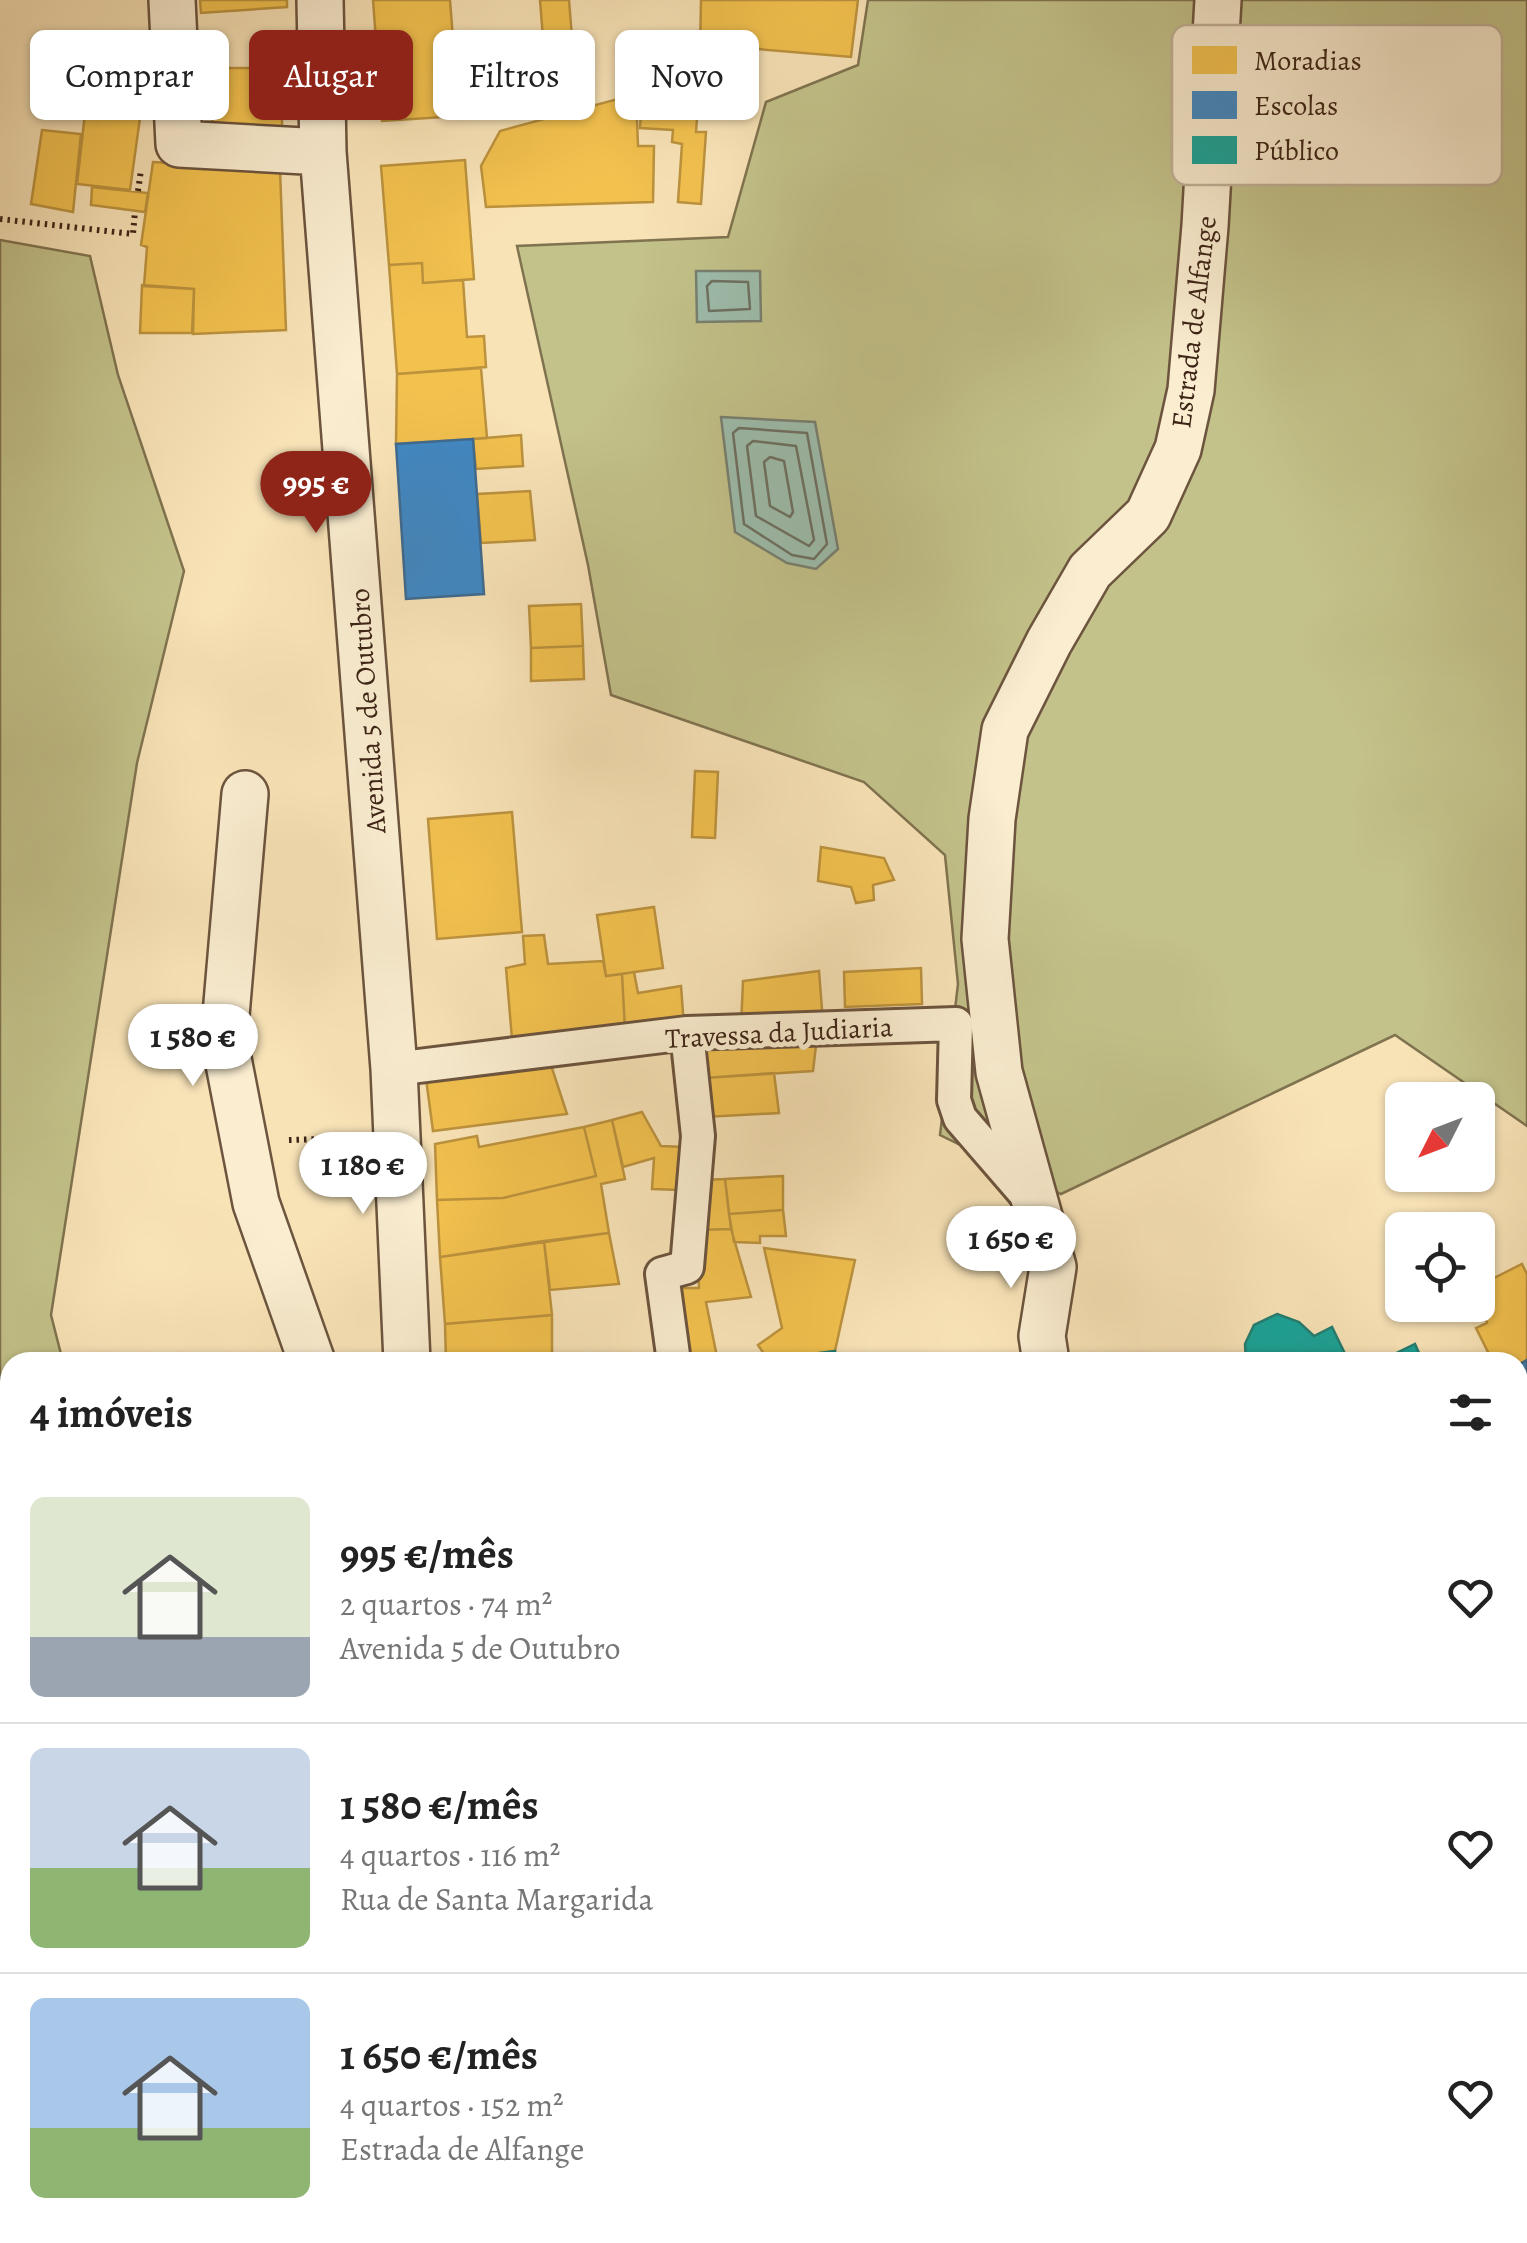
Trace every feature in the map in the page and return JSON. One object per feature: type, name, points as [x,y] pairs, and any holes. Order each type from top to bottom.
[{"type":"street","points":[[172,0],[179,144],[324,152]]},
{"type":"street","name":"Avenida 5 de Outubro","points":[[320,0],[324,152],[394,1069],[407,1352]]},
{"type":"street","name":"Estrada de Alfange","points":[[1217,25],[1218,0]]},
{"type":"street","name":"Estrada de Alfange","points":[[1044,1352],[1042,1336],[1053,1267],[999,1072],[985,939],[992,819],[1006,730],[1032,677],[1090,571],[1148,515],[1178,448],[1190,390],[1208,185]]},
{"type":"street","points":[[245,794],[224,1038],[256,1203],[308,1352]]},
{"type":"street","name":"Travessa da Judiaria","points":[[394,1069],[687,1033],[956,1024],[954,1100],[960,1118],[1034,1204]]},
{"type":"street","points":[[673,1352],[662,1274],[687,1267],[698,1136],[687,1033]]},
{"type":"path","points":[[0,219],[133,234],[135,211]]},
{"type":"path","points":[[278,1140],[338,1138]]},
{"type":"shaded area","points":[[868,0],[1527,0],[1527,1126],[1495,1104],[1495,1082],[1463,1082],[1395,1035],[1061,1194],[940,1135],[958,984],[945,855],[864,782],[611,695],[588,565],[517,246],[728,237],[766,102],[858,65]]},
{"type":"shaded area","points":[[0,240],[90,256],[118,375],[184,571],[137,763],[51,1315],[60,1352],[0,1352]]},
{"type":"water","points":[[696,271],[760,271],[761,321],[697,322]]},
{"type":"water","points":[[721,417],[815,422],[838,549],[816,569],[787,563],[735,532]]},
{"type":"building: Moradias","points":[[200,0],[287,0],[287,7],[201,13]]},
{"type":"building: Moradias","points":[[373,0],[450,0],[452,30],[433,30],[433,118],[413,119],[413,30],[375,30]]},
{"type":"building: Moradias","points":[[540,0],[569,0],[571,30],[542,30]]},
{"type":"building: Moradias","points":[[701,0],[858,0],[851,57],[759,49],[759,30],[700,30]]},
{"type":"building: Moradias","points":[[229,68],[249,68],[249,120],[282,120],[282,136],[212,136],[212,120],[229,120]]},
{"type":"building: Moradias","points":[[615,100],[615,120],[637,120],[638,146],[654,146],[653,202],[486,207],[481,166],[500,131],[540,120],[595,120],[595,105]]},
{"type":"building: Moradias","points":[[84,120],[140,120],[130,190],[77,184]]},
{"type":"building: Moradias","points":[[640,120],[697,120],[696,132],[706,132],[701,204],[678,202],[682,144],[672,142],[673,130],[640,128]]},
{"type":"building: Moradias","points":[[42,130],[81,134],[73,212],[31,204]]},
{"type":"building: Moradias","points":[[465,160],[474,279],[423,283],[422,263],[389,265],[381,166]]},
{"type":"building: Moradias","points":[[153,162],[280,170],[286,330],[193,334],[194,289],[144,286],[147,247],[141,245]]},
{"type":"building: Moradias","points":[[92,187],[148,193],[145,212],[91,205]]},
{"type":"building: Moradias","points":[[422,263],[423,283],[463,280],[467,337],[484,336],[486,367],[397,374],[389,265]]},
{"type":"building: Moradias","points":[[142,285],[194,289],[192,333],[140,333]]},
{"type":"building: Moradias","points":[[481,368],[487,438],[396,444],[397,374]]},
{"type":"building: Moradias","points":[[521,435],[523,466],[476,469],[473,439]]},
{"type":"building: Moradias","points":[[530,491],[535,540],[481,543],[477,494]]},
{"type":"building: Moradias","points":[[581,604],[583,646],[531,648],[529,606]]},
{"type":"building: Moradias","points":[[583,646],[584,679],[531,681],[531,648]]},
{"type":"building: Moradias","points":[[695,771],[718,772],[715,838],[692,837]]},
{"type":"building: Moradias","points":[[512,812],[522,932],[437,939],[428,819]]},
{"type":"building: Moradias","points":[[821,847],[884,858],[894,880],[873,885],[874,900],[856,903],[851,887],[818,881]]},
{"type":"building: Moradias","points":[[654,907],[663,968],[606,976],[597,915]]},
{"type":"building: Moradias","points":[[544,935],[548,964],[603,961],[606,976],[622,974],[625,1029],[512,1039],[506,968],[525,964],[523,936]]},
{"type":"building: Moradias","points":[[921,968],[922,1004],[845,1007],[844,972]]},
{"type":"building: Moradias","points":[[819,971],[823,1022],[741,1026],[743,981]]},
{"type":"building: Moradias","points":[[634,972],[638,993],[681,986],[684,1026],[625,1029],[622,974]]},
{"type":"building: Moradias","points":[[817,1037],[813,1071],[705,1078],[699,1038]]},
{"type":"building: Moradias","points":[[549,1059],[567,1114],[433,1131],[425,1071]]},
{"type":"building: Moradias","points":[[774,1073],[779,1113],[705,1117],[705,1078]]},
{"type":"building: Moradias","points":[[642,1112],[661,1146],[685,1147],[680,1190],[652,1189],[654,1158],[623,1167],[612,1120]]},
{"type":"building: Moradias","points":[[612,1120],[625,1179],[601,1184],[609,1233],[440,1257],[437,1200],[503,1198],[596,1176],[584,1127]]},
{"type":"building: Moradias","points":[[584,1127],[596,1176],[503,1198],[437,1200],[435,1144],[477,1136],[479,1147]]},
{"type":"building: Moradias","points":[[783,1176],[783,1210],[729,1214],[725,1179]]},
{"type":"building: Moradias","points":[[725,1179],[731,1229],[697,1230],[700,1180]]},
{"type":"building: Moradias","points":[[783,1210],[786,1236],[760,1236],[760,1243],[734,1242],[729,1214]]},
{"type":"building: Moradias","points":[[731,1229],[751,1297],[706,1302],[716,1352],[679,1352],[671,1288],[699,1288],[697,1230]]},
{"type":"building: Moradias","points":[[609,1233],[619,1284],[550,1290],[544,1241]]},
{"type":"building: Moradias","points":[[544,1241],[552,1315],[445,1324],[440,1257]]},
{"type":"building: Moradias","points":[[764,1248],[855,1260],[835,1351],[763,1352],[758,1345],[782,1328]]},
{"type":"building: Moradias","points":[[1522,1264],[1527,1274],[1527,1352],[1488,1352],[1476,1328],[1495,1322],[1495,1278]]},
{"type":"building: Moradias","points":[[552,1315],[552,1352],[446,1352],[445,1324]]},
{"type":"building: Escolas","points":[[473,439],[484,594],[406,599],[396,444]]},
{"type":"building: Público","points":[[1277,1314],[1299,1322],[1314,1336],[1332,1327],[1344,1352],[1245,1352],[1254,1325]]},
{"type":"building: Público","points":[[1415,1344],[1419,1352],[1399,1352]]}]
